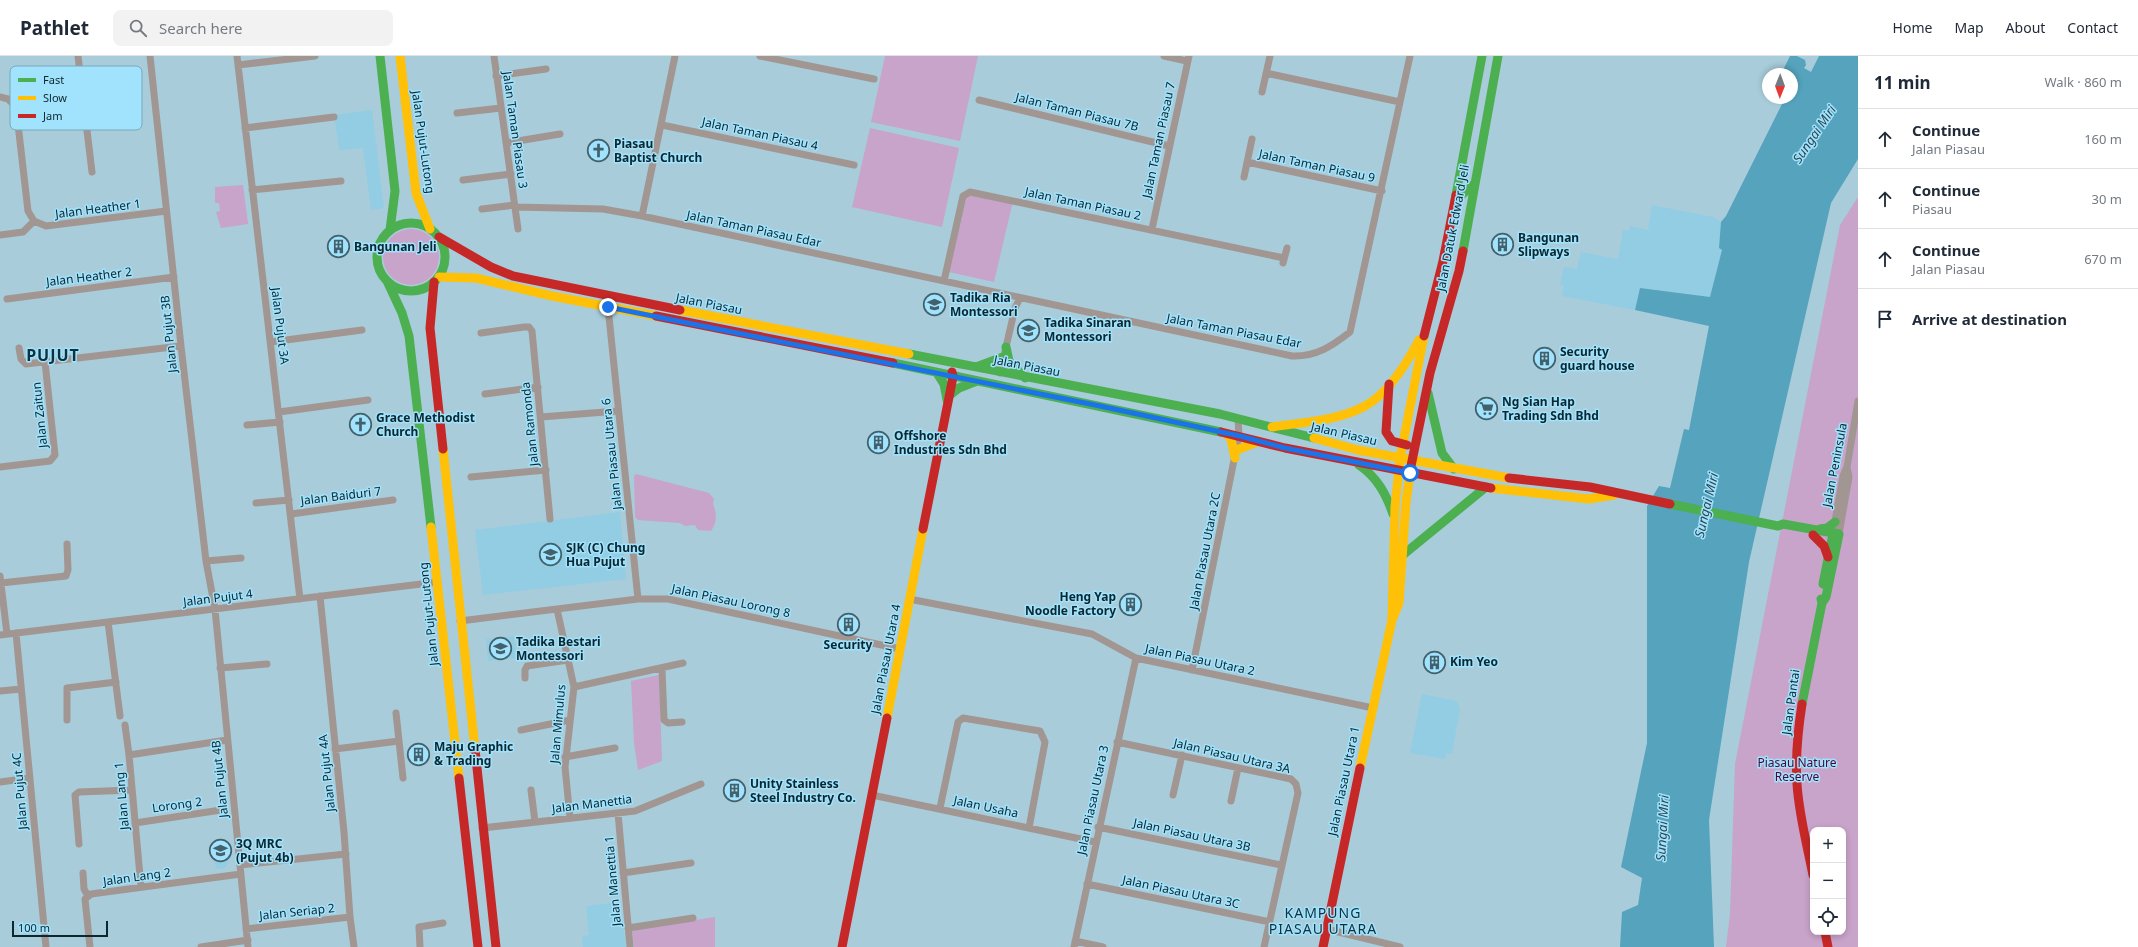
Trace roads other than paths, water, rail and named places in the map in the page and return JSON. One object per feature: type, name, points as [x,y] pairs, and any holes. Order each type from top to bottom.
[{"type":"main road","points":[[380,56],[395,191],[390,230]]},
{"type":"main road","name":"Jalan Pujut-Lutong","points":[[400,56],[416,193],[430,229]]},
{"type":"main road","name":"Jalan Datuk Edward Jeli","points":[[1398,470],[1427,322],[1443,261],[1482,56]]},
{"type":"main road","name":"Jalan Datuk Edward Jeli","points":[[1410,473],[1427,389],[1459,271],[1498,56]]},
{"type":"main road","points":[[1455,200],[1475,183]]},
{"type":"main road","points":[[436,279],[424,288],[411,291],[399,289],[388,283],[381,274],[377,265],[377,254],[379,244],[390,230],[400,225],[410,223],[420,224],[430,229],[438,237],[444,250],[444,264],[436,279],[430,328],[482,828],[496,947]]},
{"type":"main road","name":"Jalan Piasau","points":[[438,237],[468,252],[497,271],[510,276],[1025,378],[1220,414],[1268,428],[1358,450],[1454,469],[1500,477],[1590,487],[1630,497],[1778,526],[1782,529],[1815,533]]},
{"type":"main road","name":"Jalan Piasau","points":[[436,279],[476,278],[608,307],[1007,387],[1410,473],[1486,487],[1589,499],[1620,494]]},
{"type":"main road","name":"Jalan Pujut-Lutong","points":[[388,283],[402,313],[409,336],[438,582],[478,947]]},
{"type":"main road","points":[[1268,428],[1334,417],[1365,406],[1389,384],[1411,358],[1427,322]]},
{"type":"main road","points":[[764,338],[766,327]]},
{"type":"main road","points":[[1006,347],[1009,361],[1025,378]]},
{"type":"main road","points":[[974,368],[1003,357]]},
{"type":"main road","points":[[946,362],[953,377]]},
{"type":"main road","points":[[937,373],[944,384],[949,398],[959,388],[977,381]]},
{"type":"main road","points":[[1000,373],[1000,379],[1007,387]]},
{"type":"main road","name":"Jalan Piasau Utara 4","points":[[842,947],[953,377]]},
{"type":"main road","points":[[1389,384],[1386,432],[1392,441],[1416,446]]},
{"type":"main road","points":[[1427,389],[1442,453],[1454,469]]},
{"type":"main road","points":[[1172,423],[1226,429],[1228,421],[1220,414]]},
{"type":"main road","points":[[1226,433],[1231,439],[1236,452],[1262,442]]},
{"type":"main road","points":[[1353,461],[1368,470],[1376,478],[1389,502],[1395,521]]},
{"type":"main road","name":"Jalan Piasau Utara 1","points":[[1392,620],[1391,602],[1395,562],[1395,521],[1398,470]]},
{"type":"main road","name":"Jalan Piasau Utara 1","points":[[1323,947],[1392,620],[1399,603],[1404,554],[1406,502],[1410,473]]},
{"type":"main road","points":[[1404,554],[1486,487]]},
{"type":"main road","points":[[1815,533],[1828,528],[1835,522]]},
{"type":"main road","points":[[1815,533],[1836,536],[1826,598],[1822,603]]},
{"type":"main road","points":[[1815,533],[1824,546],[1828,558]]},
{"type":"main road","name":"Jalan Pantai","points":[[1810,863],[1804,837],[1797,783],[1797,750],[1800,718],[1811,649],[1822,603],[1821,596],[1828,558],[1836,536]]},
{"type":"main road","points":[[1826,935],[1828,947]]},
{"type":"street","points":[[78,56],[79,66]]},
{"type":"street","name":"Jalan Pujut 3B","points":[[150,56],[206,562],[215,609]]},
{"type":"street","name":"Jalan Pujut 3A","points":[[237,56],[300,599]]},
{"type":"street","points":[[238,65],[315,56]]},
{"type":"street","name":"Jalan Taman Piasau 3","points":[[494,56],[518,229]]},
{"type":"street","points":[[642,216],[675,56]]},
{"type":"street","points":[[760,56],[874,79]]},
{"type":"street","points":[[1164,56],[1188,59]]},
{"type":"street","points":[[1262,92],[1270,56]]},
{"type":"street","name":"Jalan Taman Piasau Edar","points":[[642,216],[1292,356],[1305,357],[1318,353],[1350,332],[1382,191],[1410,56]]},
{"type":"street","name":"Jalan Taman Piasau 7","points":[[1152,230],[1188,59]]},
{"type":"street","points":[[496,76],[546,68]]},
{"type":"street","points":[[1266,73],[1400,102]]},
{"type":"street","points":[[0,97],[10,101]]},
{"type":"street","name":"Jalan Taman Piasau 7B","points":[[979,100],[1169,146]]},
{"type":"street","points":[[457,113],[501,108]]},
{"type":"street","points":[[245,128],[334,117]]},
{"type":"street","name":"Jalan Taman Piasau 4","points":[[662,124],[854,165]]},
{"type":"street","points":[[0,235],[23,232],[34,221],[28,211],[19,130]]},
{"type":"street","points":[[87,130],[92,172]]},
{"type":"street","points":[[506,143],[560,134]]},
{"type":"street","points":[[1244,177],[1252,140]]},
{"type":"street","name":"Jalan Taman Piasau 9","points":[[1247,162],[1382,191]]},
{"type":"street","points":[[463,180],[511,174]]},
{"type":"street","points":[[252,190],[341,181]]},
{"type":"street","name":"Jalan Taman Piasau 2","points":[[944,281],[963,196],[970,192],[1152,230],[1284,260],[1287,248]]},
{"type":"street","points":[[482,209],[515,206]]},
{"type":"street","name":"Jalan Taman Piasau 3","points":[[515,206],[603,209],[642,216]]},
{"type":"street","name":"Jalan Heather 1","points":[[34,221],[46,226],[166,211]]},
{"type":"street","name":"Jalan Heather 2","points":[[7,299],[174,277]]},
{"type":"street","points":[[1000,373],[1015,308],[1020,298]]},
{"type":"street","name":"Jalan Piasau Utara 6","points":[[608,307],[638,599]]},
{"type":"street","name":"Jalan Ramonda","points":[[481,334],[529,327],[532,331],[550,519]]},
{"type":"street","points":[[271,342],[362,330]]},
{"type":"street","points":[[19,348],[22,363],[45,362],[181,346]]},
{"type":"street","name":"Jalan Zaitun","points":[[0,467],[50,461],[54,458],[55,455],[45,362]]},
{"type":"street","points":[[485,394],[538,387]]},
{"type":"street","points":[[279,412],[368,400]]},
{"type":"street","name":"Jalan Peninsula","points":[[1836,536],[1835,522],[1843,476],[1847,467],[1858,401]]},
{"type":"street","points":[[541,416],[618,411]]},
{"type":"street","points":[[1238,419],[1240,436]]},
{"type":"street","points":[[247,425],[280,422]]},
{"type":"street","name":"Jalan Piasau Utara 2C","points":[[1192,670],[1240,436]]},
{"type":"street","points":[[1836,536],[1849,477],[1847,467]]},
{"type":"street","points":[[471,477],[546,470]]},
{"type":"street","points":[[256,503],[289,500]]},
{"type":"street","name":"Jalan Baiduri 7","points":[[291,514],[393,500]]},
{"type":"street","points":[[4,635],[1,579],[66,576],[68,570],[67,544]]},
{"type":"street","points":[[206,562],[241,558]]},
{"type":"street","name":"Jalan Pujut 4","points":[[4,635],[438,582]]},
{"type":"street","name":"Jalan Pujut 4A","points":[[320,596],[354,947]]},
{"type":"street","name":"Jalan Piasau Lorong 8","points":[[460,621],[656,598],[675,600],[900,649]]},
{"type":"street","name":"Jalan Piasau Utara 2","points":[[910,599],[1092,634],[1136,658],[1373,708]]},
{"type":"street","name":"Jalan Pujut 4B","points":[[215,609],[248,943]]},
{"type":"street","name":"Jalan Mimulus","points":[[557,609],[574,687],[565,757],[570,818]]},
{"type":"street","points":[[108,622],[120,716]]},
{"type":"street","name":"Jalan Pujut 4C","points":[[16,633],[46,947]]},
{"type":"street","name":"Jalan Piasau Utara 3","points":[[1074,944],[1098,827],[1136,658]]},
{"type":"street","points":[[525,678],[525,670],[527,666],[568,660]]},
{"type":"street","points":[[574,687],[662,669],[683,663]]},
{"type":"street","points":[[220,668],[267,664]]},
{"type":"street","points":[[662,669],[664,720],[668,723],[682,722]]},
{"type":"street","points":[[67,720],[67,688],[116,682]]},
{"type":"street","points":[[0,692],[21,689]]},
{"type":"street","points":[[396,713],[402,778]]},
{"type":"street","points":[[940,808],[958,722],[963,718],[1040,732],[1046,742],[1029,828]]},
{"type":"street","points":[[521,730],[570,720]]},
{"type":"street","points":[[125,725],[129,755]]},
{"type":"street","name":"Jalan Lang 1","points":[[140,887],[129,755],[228,740]]},
{"type":"street","points":[[335,748],[399,741]]},
{"type":"street","name":"Jalan Piasau Utara 3A","points":[[1117,742],[1291,779],[1296,784],[1298,792],[1264,947]]},
{"type":"street","points":[[565,757],[615,748]]},
{"type":"street","points":[[1173,795],[1182,755]]},
{"type":"street","points":[[1231,801],[1238,768]]},
{"type":"street","points":[[0,782],[30,778]]},
{"type":"street","name":"Jalan Manettia","points":[[482,828],[635,811],[701,784]]},
{"type":"street","points":[[79,844],[74,798],[75,795],[79,792],[132,790]]},
{"type":"street","points":[[532,790],[535,822]]},
{"type":"street","name":"Jalan Usaha","points":[[872,795],[940,808],[1095,842]]},
{"type":"street","name":"Lorong 2","points":[[135,822],[222,810]]},
{"type":"street","name":"Jalan Manettia 1","points":[[618,813],[630,947]]},
{"type":"street","name":"Jalan Piasau Utara 3B","points":[[1098,827],[1281,865]]},
{"type":"street","points":[[240,865],[346,854]]},
{"type":"street","points":[[623,873],[691,862]]},
{"type":"street","points":[[83,873],[84,889],[88,896],[85,899],[90,947]]},
{"type":"street","name":"Jalan Lang 2","points":[[88,896],[140,887],[241,874]]},
{"type":"street","name":"Jalan Piasau Utara 3C","points":[[1087,884],[1270,922]]},
{"type":"street","name":"Jalan Seriap 2","points":[[246,929],[350,917]]},
{"type":"street","points":[[628,928],[693,918]]},
{"type":"street","points":[[420,947],[419,927],[443,923]]},
{"type":"street","points":[[1326,929],[1374,944],[1400,947]]},
{"type":"street","points":[[201,947],[248,943]]},
{"type":"street","points":[[1074,944],[1103,947]]},
{"type":"water","name":"Sungai Miri","points":[[1790,56],[1858,56],[1858,159],[1831,203],[1749,562],[1709,820],[1714,947],[1620,947],[1622,912],[1638,905],[1642,878],[1621,867],[1647,743],[1647,506],[1659,486],[1670,488],[1684,429],[1689,430],[1709,326],[1635,310],[1640,288],[1710,297],[1722,250],[1719,248],[1721,222],[1726,216],[1782,104],[1798,104],[1798,68],[1784,68]]},
{"type":"place","name":"Piasau Baptist Church","points":[[598,151]]},
{"type":"place","name":"Bangunan Slipways","points":[[1503,245]]},
{"type":"place","name":"Bangunan Jeli","points":[[338,247]]},
{"type":"place","name":"Tadika Ria Montessori","points":[[934,305]]},
{"type":"place","name":"Tadika Sinaran Montessori","points":[[1029,330]]},
{"type":"place","name":"Security guard house","points":[[1544,359]]},
{"type":"place","name":"Ng Sian Hap Trading Sdn Bhd","points":[[1487,409]]},
{"type":"place","name":"Grace Methodist Church","points":[[360,425]]},
{"type":"place","name":"Offshore Industries Sdn Bhd","points":[[879,443]]},
{"type":"place","name":"SJK (C) Chung Hua Pujut","points":[[551,555]]},
{"type":"place","name":"Heng Yap Noodle Factory","points":[[1131,604]]},
{"type":"place","name":"Security","points":[[848,624]]},
{"type":"place","name":"Tadika Bestari Montessori","points":[[501,649]]},
{"type":"place","name":"Kim Yeo","points":[[1434,662]]},
{"type":"place","name":"Maju Graphic & Trading","points":[[418,754]]},
{"type":"place","name":"Unity Stainless Steel Industry Co.","points":[[734,791]]},
{"type":"place","name":"3Q MRC (Pujut 4b)","points":[[221,851]]},
{"type":"district","name":"PUJUT","points":[[53,355]]},
{"type":"district","name":"KAMPUNG PIASAU UTARA","points":[[1323,922]]},
{"type":"park label","name":"Piasau Nature Reserve","points":[[1797,770]]}]
